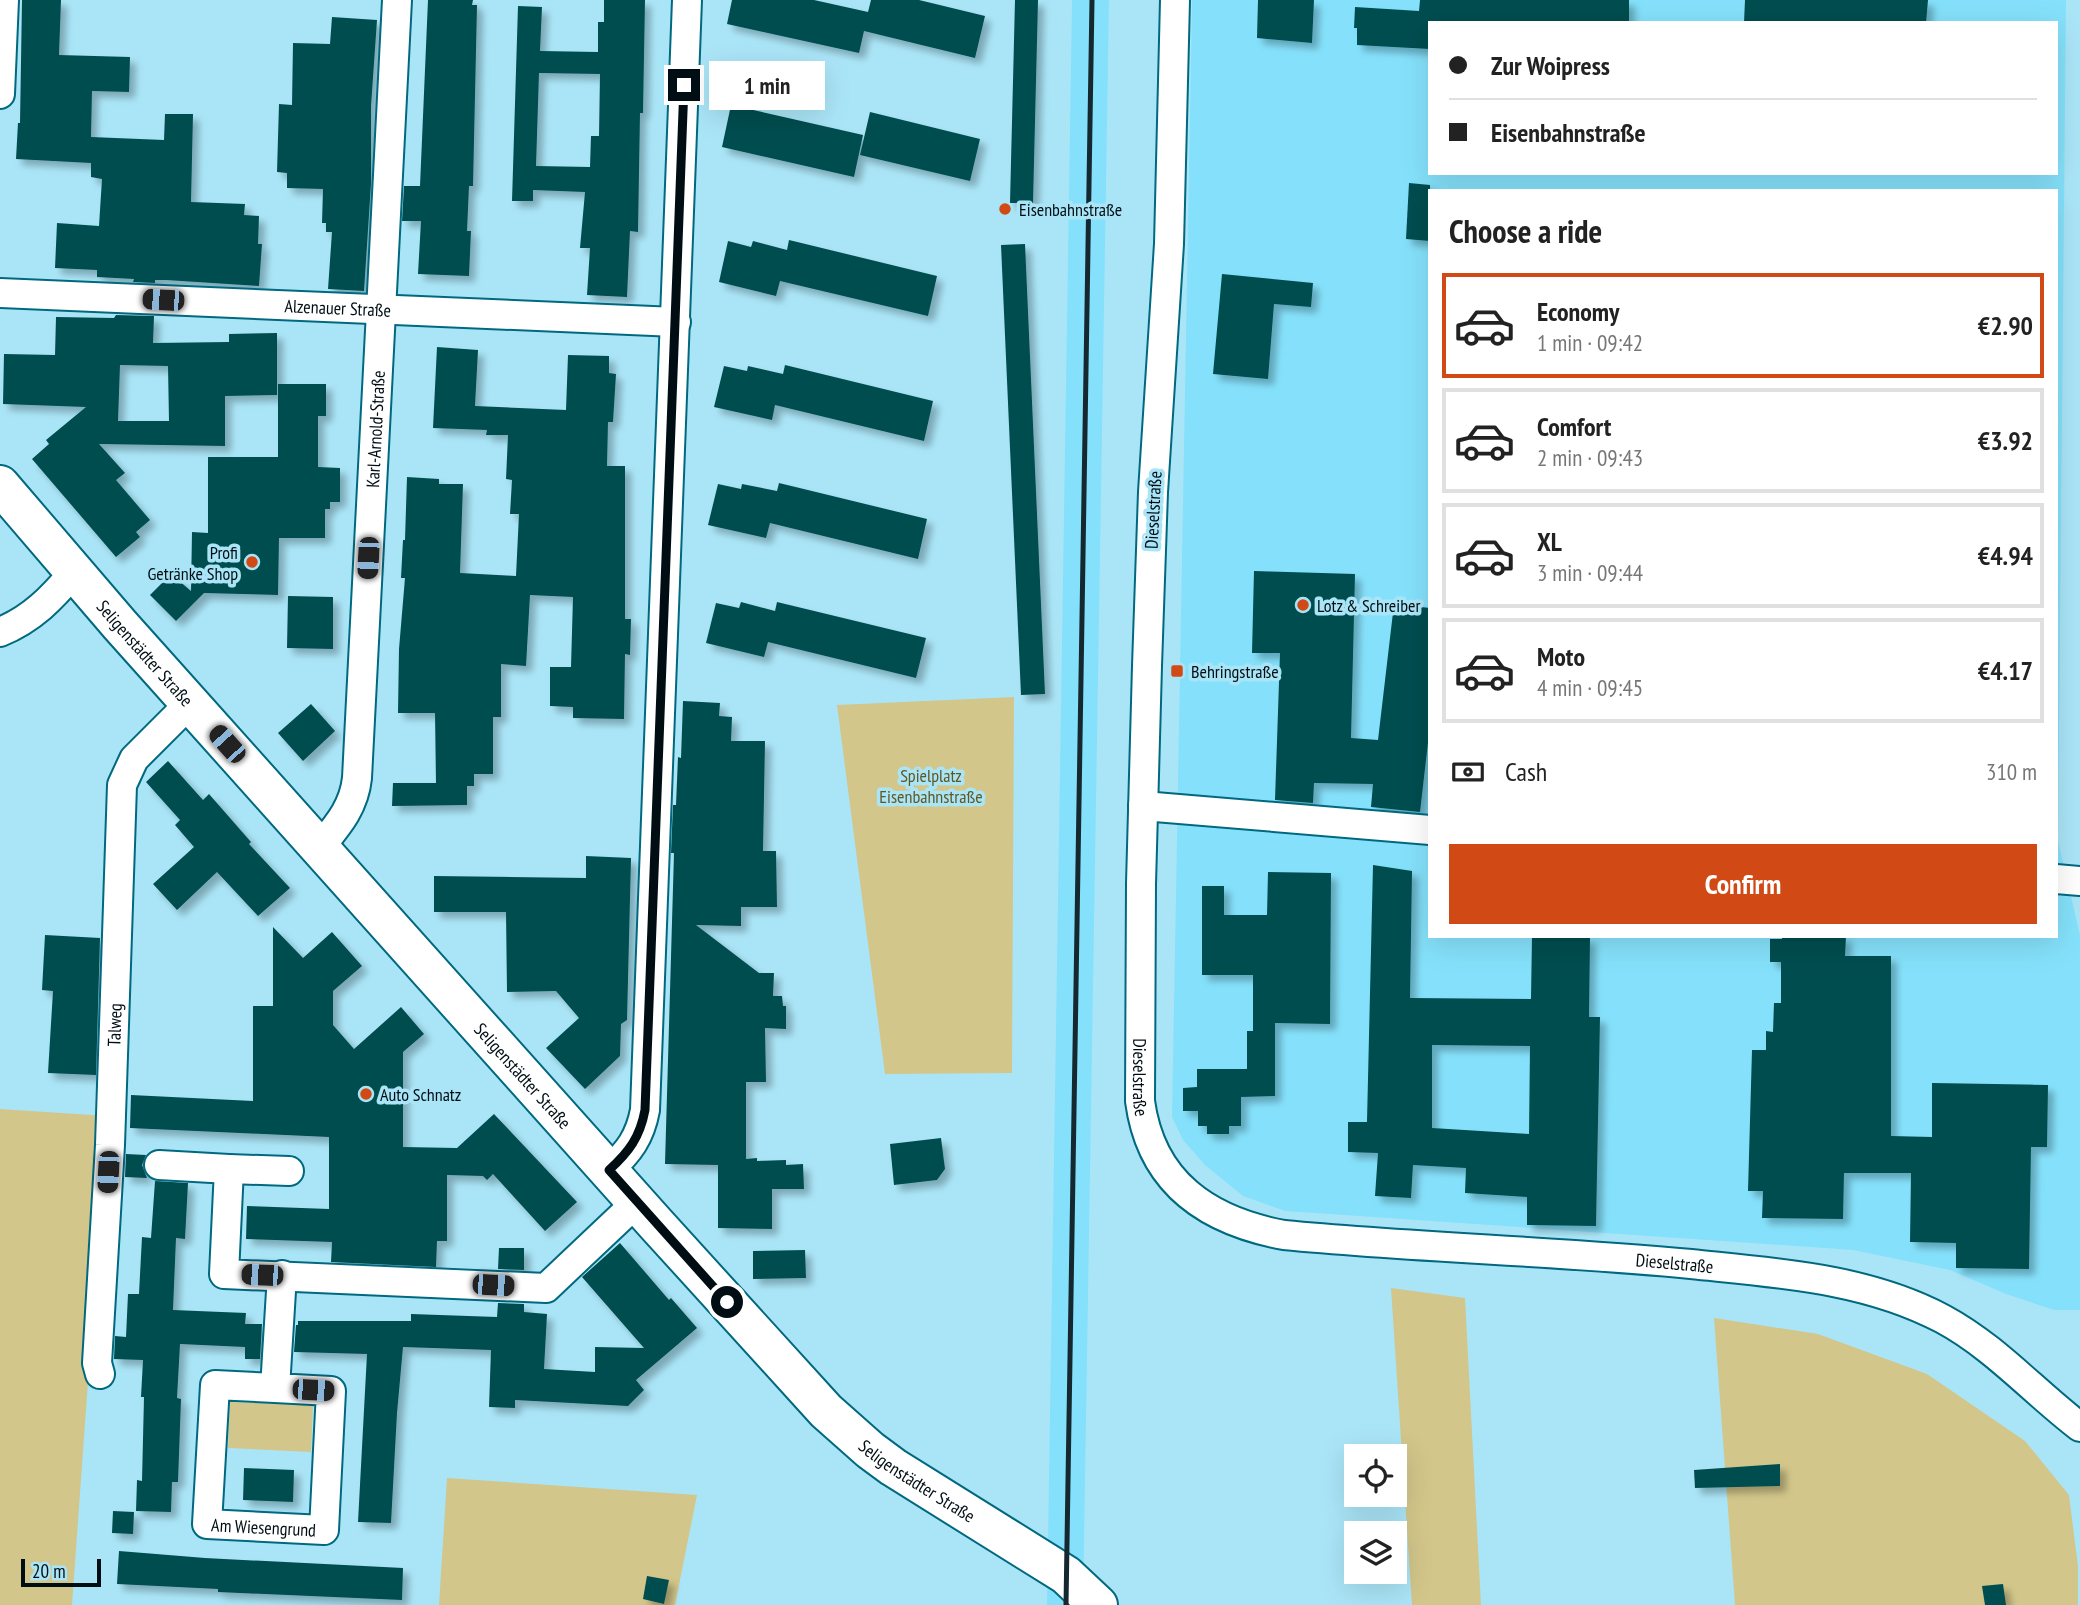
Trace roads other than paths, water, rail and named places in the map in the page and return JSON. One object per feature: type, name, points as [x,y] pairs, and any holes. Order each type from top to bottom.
[{"type":"main road","name":"Seligenstädter Straße","points":[[0,485],[190,703],[826,1411],[902,1473],[1066,1575],[1098,1605]]},
{"type":"street","points":[[0,93],[4,0]]},
{"type":"street","name":"Karl-Arnold-Straße","points":[[320,846],[340,823],[355,792],[397,0]]},
{"type":"street","points":[[609,1170],[628,1153],[637,1139],[645,1110],[687,0]]},
{"type":"street","name":"Dieselstraße","points":[[1175,0],[1169,244],[1153,492],[1143,806],[1140,1087],[1142,1116],[1154,1150],[1174,1179],[1195,1200],[1214,1214],[1257,1230],[1284,1235],[1652,1261],[1781,1273],[1833,1281],[1905,1301],[1944,1320],[1997,1355],[2079,1427]]},
{"type":"street","name":"Alzenauer Straße","points":[[0,293],[676,322]]},
{"type":"street","points":[[0,632],[36,612],[74,572]]},
{"type":"street","name":"Talweg","points":[[100,1374],[97,1363],[110,1145],[121,785],[134,759],[190,703]]},
{"type":"street","points":[[1143,806],[1428,830]]},
{"type":"street","points":[[2058,879],[2080,881]]},
{"type":"street","points":[[159,1165],[289,1171]]},
{"type":"street","points":[[229,1168],[224,1274],[546,1288],[637,1202]]},
{"type":"street","points":[[275,1388],[282,1275]]},
{"type":"street","name":"Am Wiesengrund","points":[[215,1385],[275,1388],[331,1391],[324,1530],[207,1524],[215,1385]]},
{"type":"railway","points":[[1066,1605],[1092,0]]},
{"type":"place","name":"Eisenbahnstraße","points":[[1005,209]]},
{"type":"place","name":"Profi Getränke Shop","points":[[252,562]]},
{"type":"place","name":"Lotz & Schreiber","points":[[1303,605]]},
{"type":"place","name":"Behringstraße","points":[[1177,671]]},
{"type":"place","name":"Auto Schnatz","points":[[366,1094]]},
{"type":"park label","name":"Spielplatz Eisenbahnstraße","points":[[931,785]]}]
